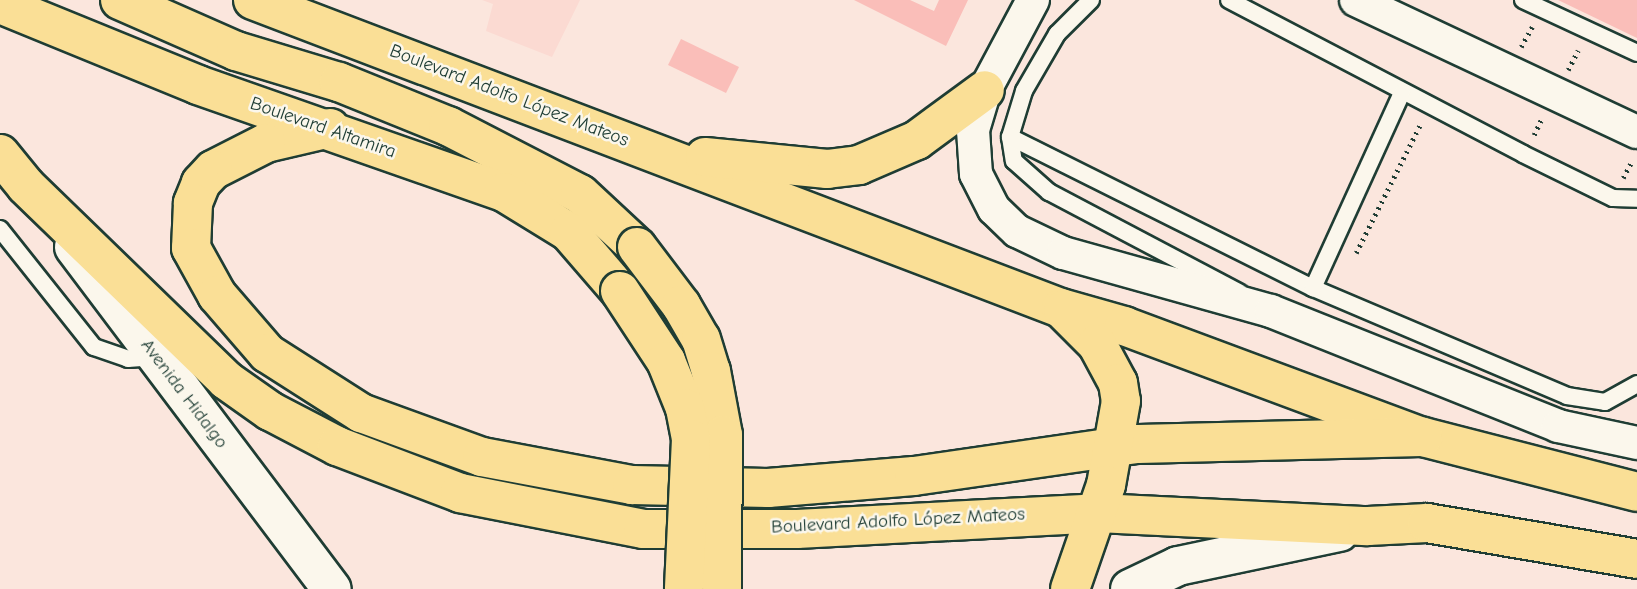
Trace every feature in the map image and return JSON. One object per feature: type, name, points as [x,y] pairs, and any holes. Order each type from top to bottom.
[{"type":"main road","points":[[120,0],[236,51],[338,82],[460,132],[580,194],[637,247],[687,317],[712,371],[723,435],[722,589]]},
{"type":"main road","name":"Boulevard Adolfo López Mateos","points":[[253,0],[1061,308],[1136,330],[1423,437],[1637,492]]},
{"type":"main road","name":"Boulevard Altamira","points":[[0,4],[198,85],[330,128],[503,192],[542,212],[587,250],[620,291],[666,361],[685,408],[691,439],[684,589]]},
{"type":"main road","points":[[649,150],[827,169],[859,165],[917,140],[985,90]]},
{"type":"main road","points":[[330,128],[266,143],[213,170],[201,183],[188,226],[191,248],[201,271],[236,319],[267,353],[360,413],[482,457],[632,485],[768,488],[914,476],[1137,444],[1423,437]]},
{"type":"main road","points":[[0,154],[21,191]]},
{"type":"main road","name":"Boulevard Adolfo López Mateos","points":[[21,191],[195,354],[270,411],[337,446],[460,493],[643,529],[797,529],[1098,513],[1368,526],[1427,523],[1637,559]]},
{"type":"main road","points":[[1061,308],[1097,344],[1118,383],[1121,401],[1115,449],[1098,513],[1070,589]]},
{"type":"street","points":[[1033,0],[985,90],[973,130],[976,174],[994,209],[1017,231],[1063,253],[1272,311],[1558,426],[1637,443]]},
{"type":"street","points":[[1356,0],[1637,132]]},
{"type":"street","name":"Avenida Hidalgo","points":[[21,191],[155,357],[332,589]]},
{"type":"street","points":[[1130,589],[1178,566],[1214,556],[1368,526]]},
{"type":"lane","points":[[1091,0],[1056,34],[1024,91],[1010,136],[1014,161],[1021,171],[1049,192],[1272,311]]},
{"type":"lane","points":[[1229,0],[1402,93],[1637,212]]},
{"type":"lane","points":[[1523,0],[1637,53]]},
{"type":"lane","points":[[1312,288],[1402,93]]},
{"type":"lane","points":[[1010,136],[1312,288],[1567,396],[1605,401],[1637,384]]},
{"type":"lane","points":[[1613,198],[1637,199]]},
{"type":"lane","points":[[0,229],[94,347],[128,359],[155,357]]},
{"type":"path","points":[[1334,298],[1429,107]]},
{"type":"shaded area","points":[[482,0],[580,0],[552,57],[486,31],[493,4]]},
{"type":"building","points":[[854,0],[910,0],[934,11],[939,0],[968,0],[946,46]]},
{"type":"building","points":[[1558,0],[1637,0],[1637,38]]},
{"type":"building","points":[[681,39],[739,67],[726,93],[668,65]]}]
